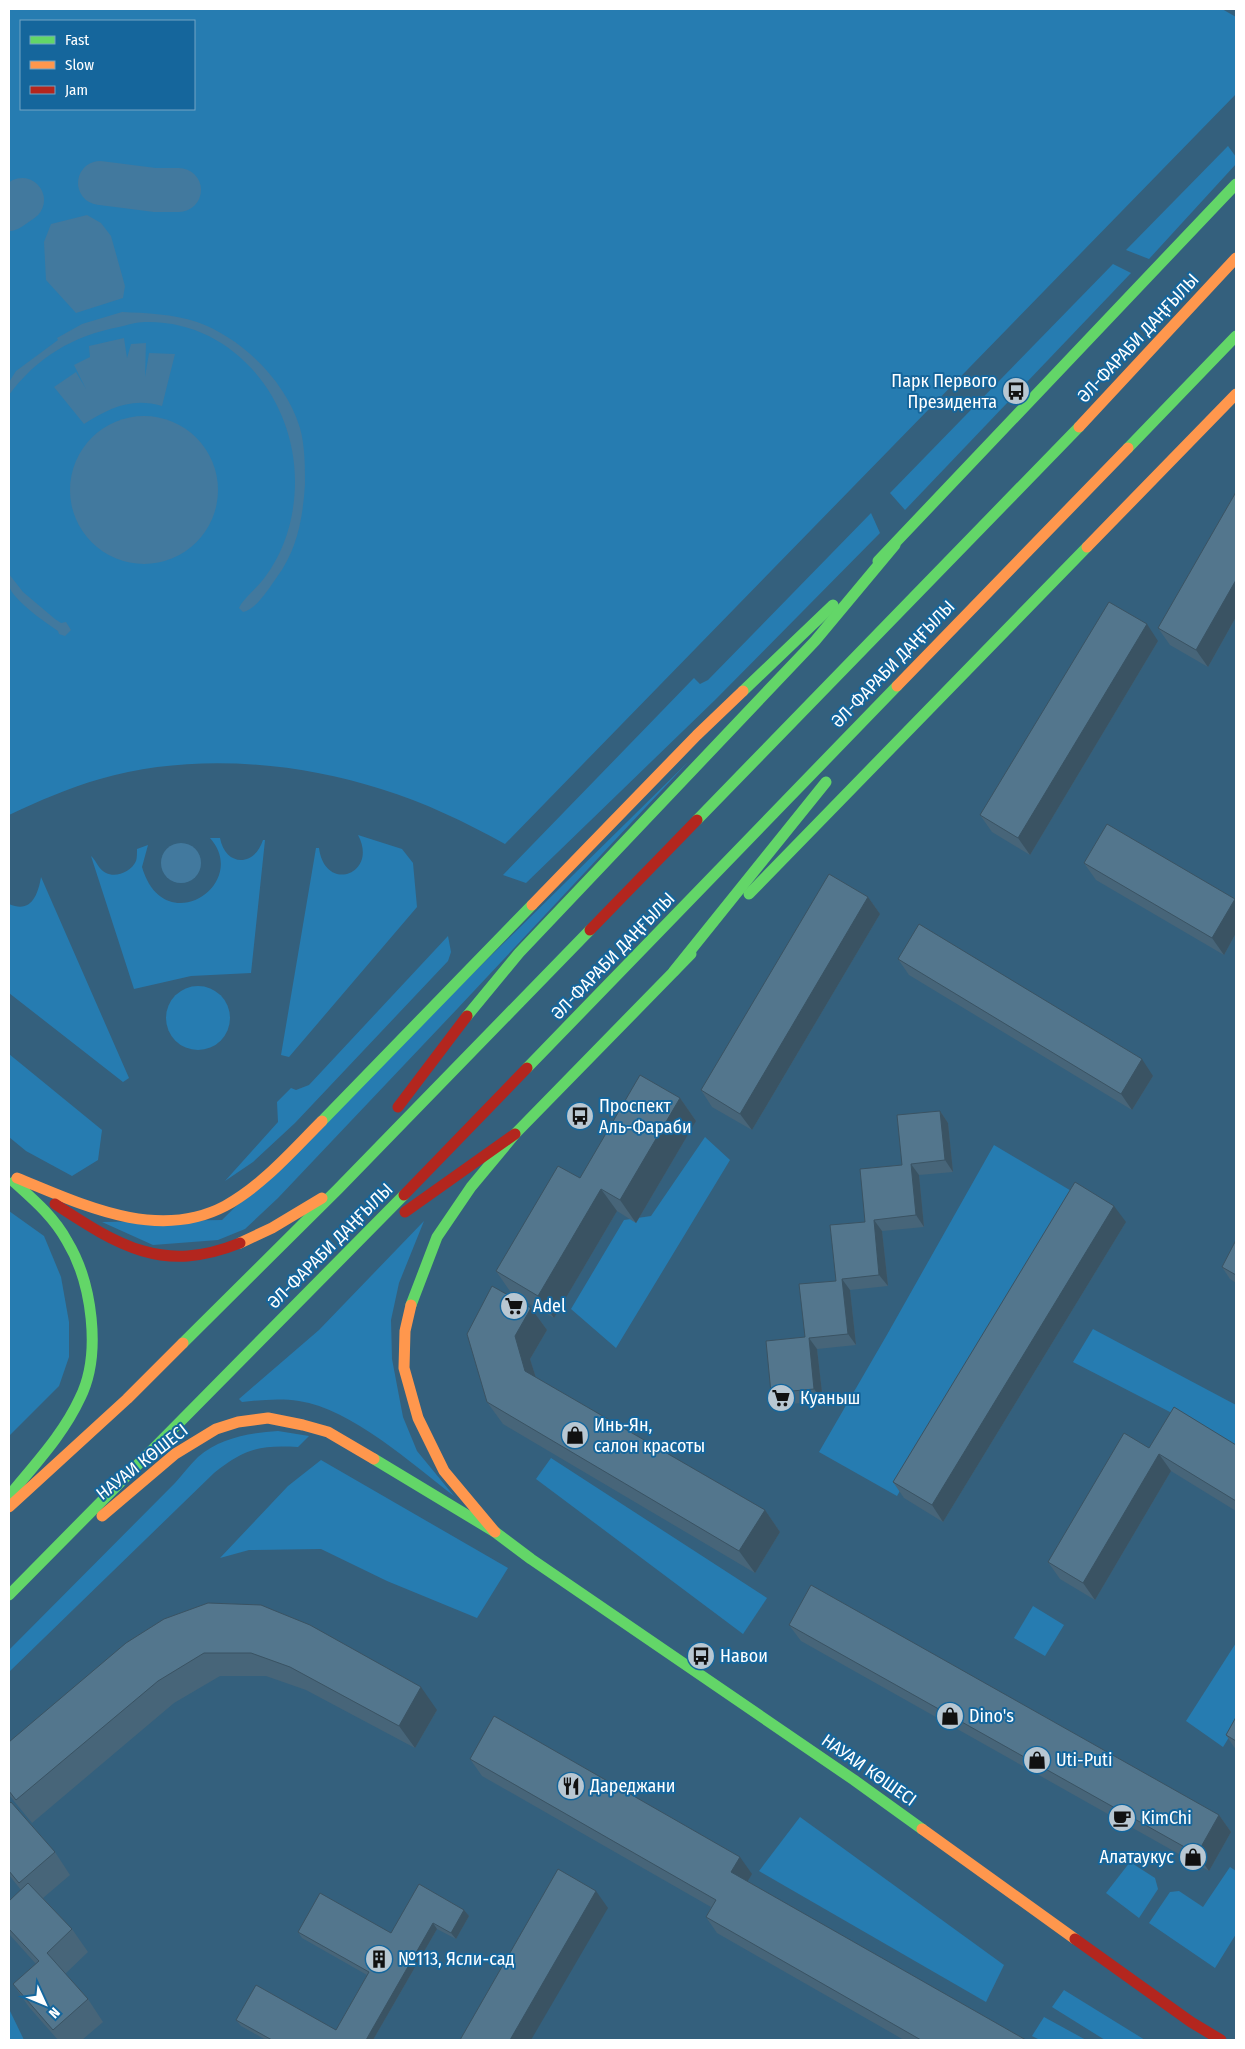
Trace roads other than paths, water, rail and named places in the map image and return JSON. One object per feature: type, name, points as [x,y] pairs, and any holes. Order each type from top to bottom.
[{"type":"main road","name":"ӘЛ-ФАРАБИ ДАҢҒЫЛЫ","points":[[895,545],[1236,184]]},
{"type":"main road","name":"ӘЛ-ФАРАБИ ДАҢҒЫЛЫ","points":[[9,1507],[127,1399],[338,1189],[1072,435],[1236,258]]},
{"type":"main road","name":"ӘЛ-ФАРАБИ ДАҢҒЫЛЫ","points":[[12,1592],[349,1252],[1236,336]]},
{"type":"main road","points":[[349,1252],[515,1134],[1236,394]]},
{"type":"main road","points":[[12,1176],[100,1210],[127,1218],[158,1222],[190,1218],[216,1210],[245,1194],[276,1168],[697,735],[895,545]]},
{"type":"main road","points":[[12,1176],[89,1228],[138,1251],[166,1257],[196,1258],[227,1250],[254,1238],[338,1189],[460,1024],[519,953],[815,641],[895,545]]},
{"type":"main road","points":[[854,747],[942,638]]},
{"type":"main road","points":[[674,971],[836,770]]},
{"type":"main road","name":"НАУАИ КӨШЕСІ","points":[[495,1532],[444,1471],[418,1418],[404,1368],[405,1332],[412,1301],[437,1237],[471,1187],[515,1134]]},
{"type":"main road","points":[[9,1496],[51,1445],[78,1404],[89,1377],[92,1344],[90,1304],[81,1268],[64,1236],[47,1213],[12,1176]]},
{"type":"main road","name":"НАУАИ КӨШЕСІ","points":[[12,1592],[182,1449],[208,1433],[231,1424],[260,1418],[298,1423],[328,1432],[495,1532],[531,1559],[854,1780],[1190,2022],[1220,2040]]},
{"type":"waterway","points":[[100,183],[155,190],[179,190]]},
{"type":"waterway","points":[[9,209],[22,200]]},
{"type":"place","name":"Парк Первого Президента","points":[[1016,391]]},
{"type":"place","name":"Проспект Аль-Фараби","points":[[580,1116]]},
{"type":"place","name":"Adel","points":[[514,1306]]},
{"type":"place","name":"Куаныш","points":[[781,1398]]},
{"type":"place","name":"Инь-Ян, салон красоты","points":[[575,1435]]},
{"type":"place","name":"Навои","points":[[701,1656]]},
{"type":"place","name":"Dino's","points":[[950,1716]]},
{"type":"place","name":"Uti-Puti","points":[[1037,1760]]},
{"type":"place","name":"Дареджани","points":[[571,1786]]},
{"type":"place","name":"KimChi","points":[[1122,1818]]},
{"type":"place","name":"Алатаукус","points":[[1193,1857]]},
{"type":"place","name":"№113, Ясли-сад","points":[[379,1959]]}]
